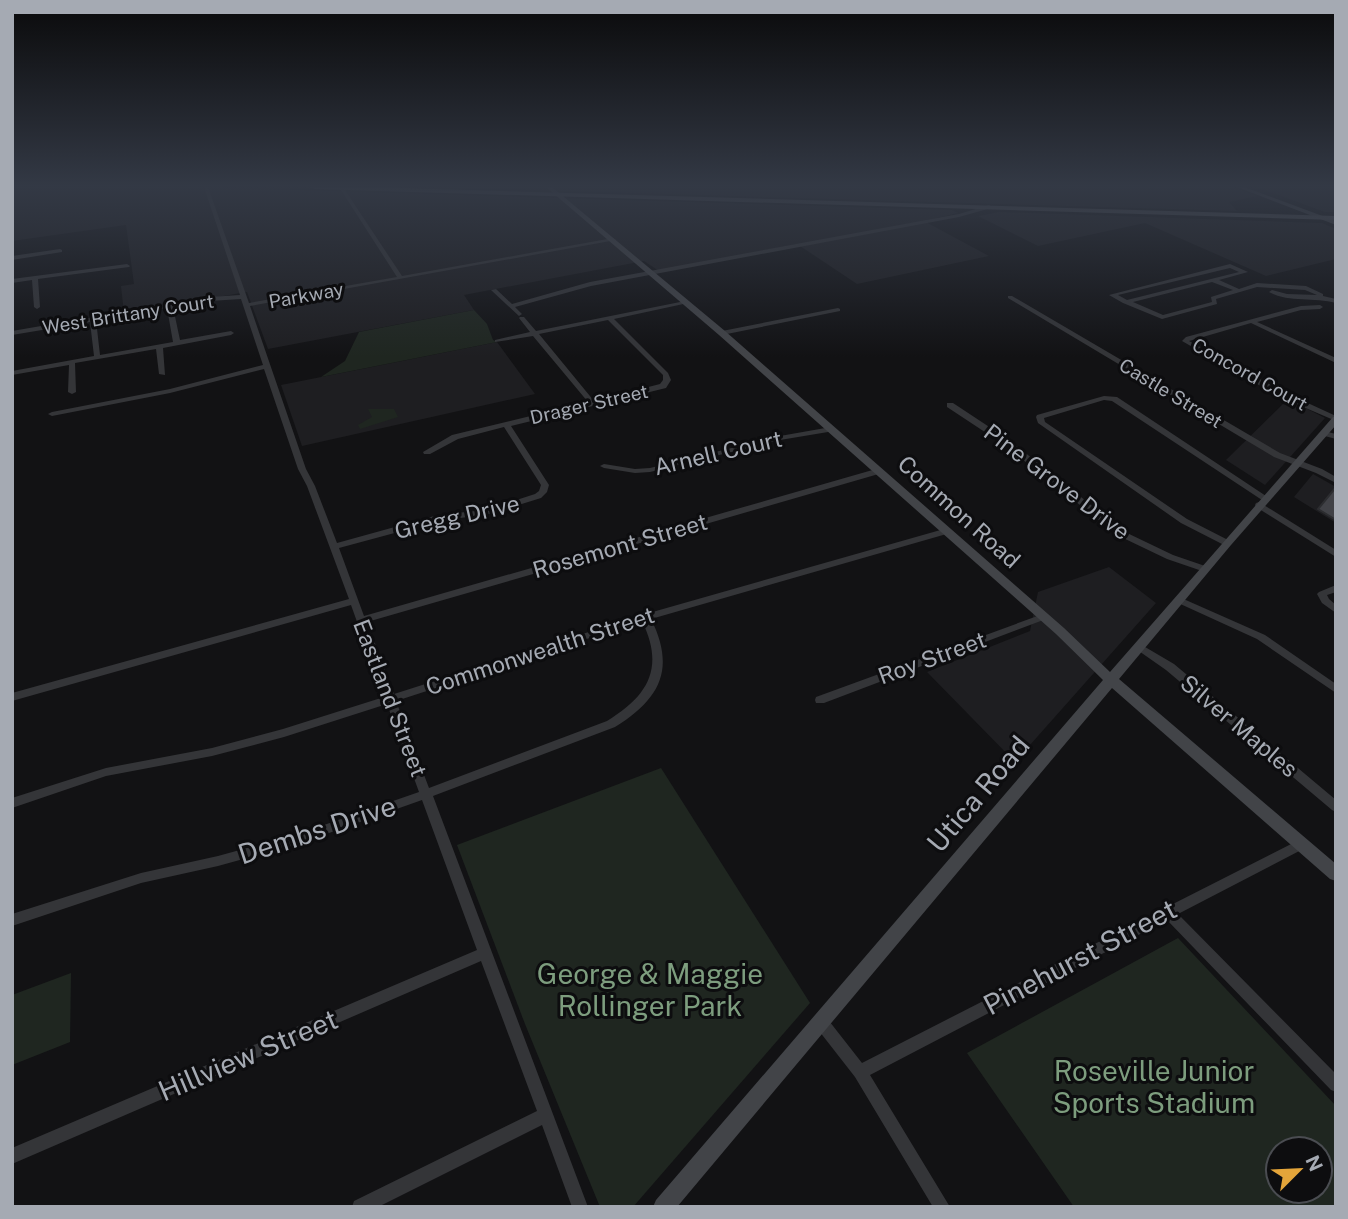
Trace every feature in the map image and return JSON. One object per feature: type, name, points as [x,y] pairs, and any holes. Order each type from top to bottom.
[{"type":"street","name":"Eastland Street","points":[[225,244],[302,469],[354,601],[580,1207]]},
{"type":"street","points":[[379,244],[401,278]]},
{"type":"street","name":"Parkway","points":[[245,301],[401,278],[591,244]]},
{"type":"street","name":"Common Road","points":[[617,244],[947,531],[1111,680],[1336,874]]},
{"type":"street","points":[[512,306],[590,284],[800,244]]},
{"type":"street","points":[[12,258],[60,251]]},
{"type":"street","points":[[12,281],[127,266]]},
{"type":"street","points":[[1125,302],[1244,272],[1230,266],[1112,295],[1125,302],[1161,317],[1215,303],[1213,298],[1257,285],[1306,288],[1336,302]]},
{"type":"street","points":[[35,280],[37,307]]},
{"type":"street","points":[[1213,280],[1237,290]]},
{"type":"street","points":[[1257,285],[1283,295],[1321,295]]},
{"type":"street","points":[[494,290],[512,306],[593,404]]},
{"type":"street","name":"Castle Street","points":[[1010,297],[1277,455],[1336,481]]},
{"type":"street","name":"West Brittany Court","points":[[13,333],[210,299],[245,301]]},
{"type":"street","points":[[497,341],[685,303]]},
{"type":"street","points":[[170,306],[177,342]]},
{"type":"street","name":"Concord Court","points":[[1320,307],[1301,308],[1185,341],[1283,395],[1336,419]]},
{"type":"street","points":[[722,333],[838,310]]},
{"type":"street","name":"Drager Street","points":[[428,452],[455,437],[663,386],[667,380],[666,374],[609,318]]},
{"type":"street","points":[[93,319],[97,357]]},
{"type":"street","points":[[1251,321],[1336,361]]},
{"type":"street","points":[[12,345],[13,333]]},
{"type":"street","points":[[12,373],[231,333]]},
{"type":"street","points":[[159,346],[163,374]]},
{"type":"street","points":[[72,362],[72,392]]},
{"type":"street","points":[[52,414],[156,395],[266,366]]},
{"type":"street","points":[[1227,543],[1171,512],[1042,423],[1040,417],[1104,398],[1114,399],[1336,554]]},
{"type":"street","name":"Pine Grove Drive","points":[[950,405],[1006,442],[1122,534],[1170,557],[1205,569]]},
{"type":"street","name":"Utica Road","points":[[663,1207],[1262,502],[1299,464],[1336,419]]},
{"type":"street","name":"Gregg Drive","points":[[333,547],[438,518],[486,512],[544,492],[545,485],[506,424]]},
{"type":"street","name":"Arnell Court","points":[[604,466],[635,471],[663,468],[780,438],[831,429]]},
{"type":"street","points":[[1324,433],[1336,437]]},
{"type":"street","name":"Rosemont Street","points":[[361,621],[879,471]]},
{"type":"street","name":"Commonwealth Street","points":[[12,803],[106,772],[244,744],[645,617],[947,531]]},
{"type":"street","points":[[1336,588],[1322,594],[1325,601],[1336,610]]},
{"type":"street","points":[[1179,600],[1268,640],[1336,689]]},
{"type":"street","points":[[12,697],[354,601]]},
{"type":"street","name":"Dembs Drive","points":[[12,920],[141,878],[286,842],[426,794],[598,730],[632,710],[654,681],[659,664],[659,644],[645,617]]},
{"type":"street","name":"Roy Street","points":[[820,700],[1043,617]]},
{"type":"street","name":"Silver Maples","points":[[1140,647],[1170,667],[1336,807]]},
{"type":"street","name":"Pinehurst Street","points":[[860,1072],[1301,844]]},
{"type":"street","points":[[1167,911],[1336,1085]]},
{"type":"street","name":"Hillview Street","points":[[12,1156],[484,953]]},
{"type":"street","points":[[821,1022],[860,1072],[942,1207]]},
{"type":"street","points":[[360,1207],[545,1115]]},
{"type":"shaded area","points":[[129,244],[967,244],[989,256],[857,284],[797,244],[659,271],[644,261],[464,295],[474,310],[268,349],[247,292],[124,313],[121,286],[134,284]]},
{"type":"shaded area","points":[[1193,244],[1336,244],[1336,259],[1266,276]]},
{"type":"shaded area","points":[[497,342],[535,394],[302,446],[281,385]]},
{"type":"shaded area","points":[[1288,399],[1325,418],[1265,485],[1226,460]]},
{"type":"shaded area","points":[[1313,474],[1336,487],[1336,523],[1294,497]]},
{"type":"shaded area","points":[[1109,567],[1156,603],[1015,762],[927,672],[1030,631],[1038,592]]},
{"type":"green space","points":[[474,310],[487,324],[493,340],[497,342],[321,377],[345,361],[359,332]]},
{"type":"green space","points":[[368,409],[394,409],[398,417],[360,429],[358,425],[372,417]]},
{"type":"green space","name":"George & Maggie Rollinger Park","points":[[661,768],[810,1003],[633,1207],[600,1207],[525,1024],[457,845]]},
{"type":"green space","name":"Roseville Junior Sports Stadium","points":[[1178,938],[1336,1106],[1336,1207],[1074,1207],[967,1053]]},
{"type":"green space","points":[[71,973],[70,1042],[12,1065],[12,995]]},
{"type":"building","points":[[1336,487],[1336,520],[1318,509]]}]
